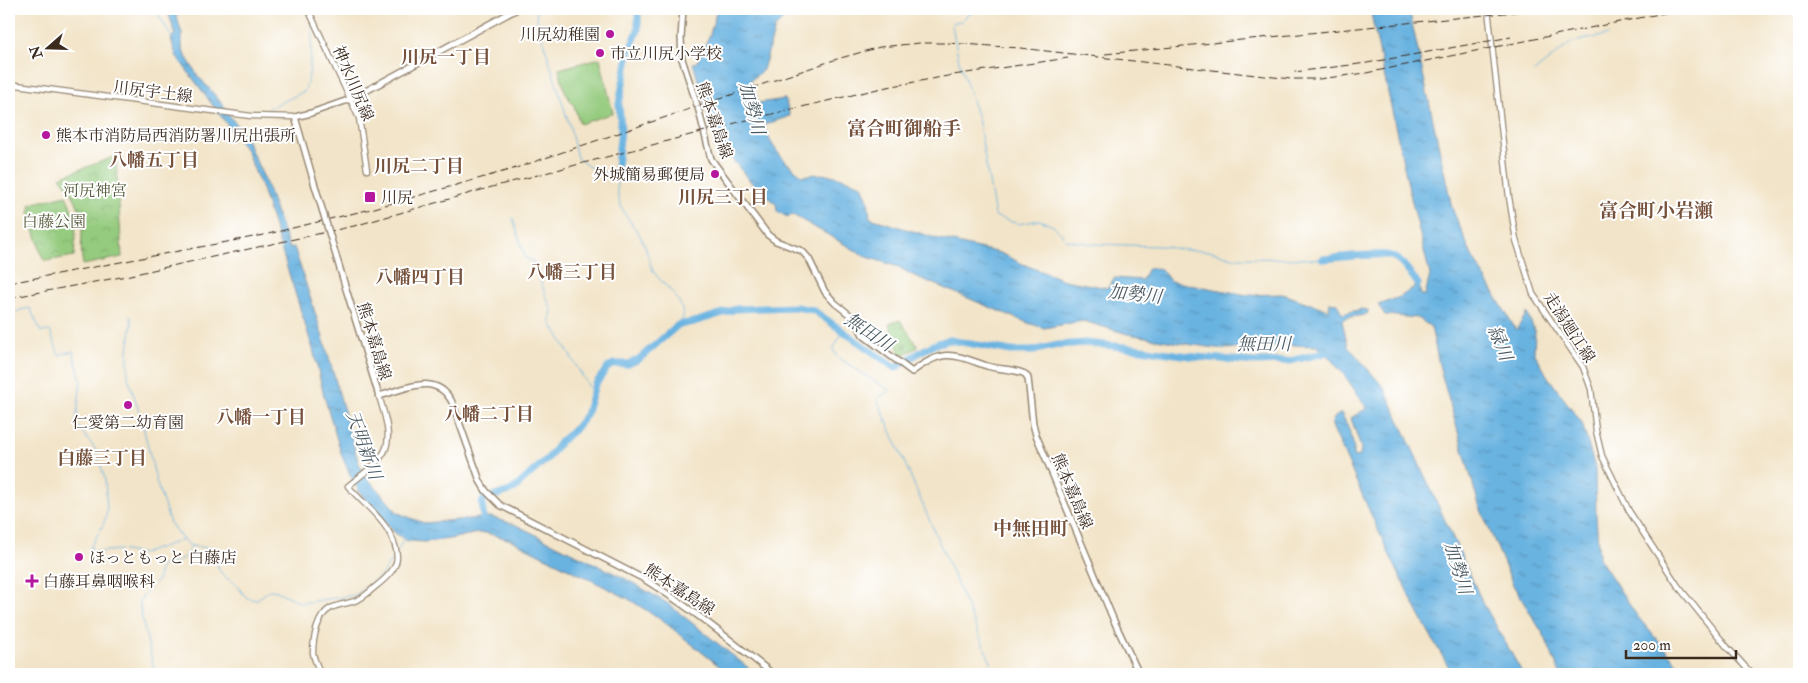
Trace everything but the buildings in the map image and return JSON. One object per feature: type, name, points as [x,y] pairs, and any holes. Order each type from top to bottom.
[{"type":"main road","name":"神水川尻線","points":[[308,9],[359,118],[367,170]]},
{"type":"main road","points":[[295,117],[311,114],[351,99],[516,9]]},
{"type":"main road","name":"熊本嘉島線","points":[[683,9],[682,59],[695,98],[711,159],[768,234],[776,241],[802,251],[807,256],[829,297],[855,319],[865,338],[912,372],[931,359],[943,355],[951,355],[988,366],[1011,369],[1025,374],[1028,378],[1036,435],[1114,621],[1139,674]]},
{"type":"main road","name":"走潟廻江線","points":[[1488,9],[1509,197],[1516,240],[1534,294],[1583,367],[1591,389],[1596,431],[1602,456],[1629,512],[1678,586],[1727,647],[1752,674]]},
{"type":"main road","name":"川尻宇土線","points":[[9,84],[117,100],[234,114],[270,118],[295,117]]},
{"type":"main road","name":"熊本嘉島線","points":[[295,117],[379,396],[427,384],[440,387],[452,402],[483,487],[500,505],[644,579],[710,623],[773,674]]},
{"type":"main road","points":[[321,674],[313,652],[316,631],[322,614],[331,608],[358,600],[390,576],[395,569],[396,556],[391,537],[380,520],[348,486],[379,462],[386,451],[388,443],[387,421],[379,396]]},
{"type":"green space","points":[[600,58],[613,113],[580,124],[574,106],[565,92],[559,69]]},
{"type":"green space","name":"河尻神宮","points":[[116,156],[122,257],[83,265],[81,250],[82,219],[72,193],[60,177]]},
{"type":"green space","name":"白藤公園","points":[[66,195],[75,224],[74,256],[46,261],[43,259],[29,213],[31,204]]},
{"type":"green space","points":[[900,320],[918,347],[901,356],[889,324]]},
{"type":"water","points":[[167,9],[174,9],[175,11],[182,34],[184,53],[198,76],[219,100],[246,139],[264,178],[289,248],[294,247],[326,347],[359,464],[368,479],[398,513],[424,523],[491,517],[516,525],[626,579],[667,603],[756,674],[729,674],[663,621],[627,598],[511,540],[487,533],[477,533],[425,542],[407,541],[395,533],[364,499],[351,477],[342,456],[324,396],[313,349],[262,189],[246,150],[177,57],[171,40],[175,33]]},
{"type":"water","name":"加勢川","points":[[717,9],[793,9],[775,28],[763,70],[750,81],[758,103],[785,99],[790,116],[764,125],[770,140],[779,154],[803,176],[827,175],[840,177],[862,185],[868,200],[870,218],[939,239],[1000,253],[1064,280],[1108,288],[1114,278],[1142,280],[1148,268],[1161,269],[1170,281],[1247,295],[1282,294],[1329,310],[1329,302],[1337,303],[1342,314],[1362,309],[1368,310],[1368,313],[1364,315],[1345,318],[1342,321],[1348,346],[1385,389],[1481,599],[1523,674],[1453,674],[1403,583],[1332,426],[1333,420],[1341,413],[1352,439],[1354,457],[1360,456],[1361,448],[1351,418],[1367,408],[1345,376],[1317,346],[1288,345],[1223,349],[1128,334],[1083,321],[1044,328],[910,274],[899,267],[867,257],[793,215],[787,217],[777,211],[776,204],[755,187],[715,138],[693,63],[697,62],[710,34]]},
{"type":"water","name":"緑川","points":[[1370,9],[1409,9],[1452,208],[1472,256],[1516,330],[1527,313],[1535,332],[1534,352],[1548,377],[1582,423],[1595,468],[1599,558],[1637,616],[1686,674],[1560,674],[1545,637],[1513,585],[1479,505],[1440,369],[1431,327],[1418,318],[1385,315],[1378,305],[1400,297],[1419,284],[1421,295],[1425,295],[1430,275],[1409,190]]},
{"type":"waterway","points":[[155,9],[172,38]]},
{"type":"waterway","points":[[314,9],[314,17]]},
{"type":"waterway","points":[[538,9],[536,11],[538,25],[570,127],[577,158],[589,167],[616,176],[621,206],[641,237],[653,271],[680,304],[683,318],[678,325]]},
{"type":"waterway","points":[[616,176],[621,129],[619,104],[629,52],[638,30],[637,9]]},
{"type":"waterway","points":[[983,9],[968,14],[962,21],[954,22],[952,26],[959,61],[978,118],[995,216],[1018,224],[1040,220],[1053,226],[1066,240],[1093,244],[1160,246],[1209,251],[1233,258],[1323,259]]},
{"type":"waterway","points":[[268,109],[305,91],[309,75],[313,24]]},
{"type":"waterway","points":[[1534,72],[1572,42],[1608,35]]},
{"type":"waterway","points":[[513,218],[525,258],[533,261],[552,312],[550,319],[552,325],[592,392]]},
{"type":"waterway","points":[[1323,259],[1369,255],[1391,256],[1403,264],[1418,284]]},
{"type":"waterway","name":"無田川","points":[[484,526],[482,503],[484,499],[510,491],[549,457],[561,441],[574,430],[586,415],[595,385],[608,367],[614,364],[628,364],[639,359],[678,325],[736,309],[796,307],[813,310],[895,368],[928,348],[950,340],[1011,351],[1032,351],[1058,345],[1085,343],[1196,357],[1256,362],[1290,361],[1332,351]]},
{"type":"waterway","points":[[9,317],[20,310],[30,308],[41,332],[50,331],[59,355],[73,351],[81,380],[76,424],[96,450],[105,479],[107,511],[104,523],[90,548],[96,552],[119,550],[142,554],[182,540]]},
{"type":"waterway","points":[[130,316],[132,323],[128,350],[128,377],[141,418],[157,484],[170,523],[183,540],[191,546],[214,550],[219,570],[247,598],[256,600],[270,590],[277,591],[301,603],[355,595],[383,574],[395,553]]},
{"type":"waterway","points":[[843,332],[833,349],[837,357],[890,391],[878,397],[878,401],[996,674]]},
{"type":"waterway","points":[[398,550],[404,538]]},
{"type":"waterway","points":[[155,674],[140,609],[140,600],[157,581],[161,566],[179,561],[191,547]]},
{"type":"railway","points":[[1105,54],[1543,9]]},
{"type":"railway","points":[[9,283],[264,235],[371,209],[513,169],[837,59],[880,47],[920,43],[948,43],[1020,48],[1291,79],[1319,79],[1366,73],[1684,9]]},
{"type":"railway","points":[[1294,72],[1367,63],[1511,37]]},
{"type":"railway","points":[[9,298],[121,277],[354,226],[492,187],[751,119],[882,88],[953,75],[1068,58]]},
{"type":"place","name":"川尻幼稚園","points":[[610,34]]},
{"type":"place","name":"市立川尻小学校","points":[[600,53]]},
{"type":"place","name":"熊本市消防局西消防署川尻出張所","points":[[46,135]]},
{"type":"place","name":"外城簡易郵便局","points":[[715,174]]},
{"type":"place","name":"川尻","points":[[370,197]]},
{"type":"place","name":"仁愛第二幼育園","points":[[128,405]]},
{"type":"place","name":"ほっともっと 白藤店","points":[[79,557]]},
{"type":"place","name":"白藤耳鼻咽喉科","points":[[32,581]]},
{"type":"district","name":"川尻一丁目","points":[[446,57]]},
{"type":"district","name":"富合町御船手","points":[[904,128]]},
{"type":"district","name":"八幡五丁目","points":[[154,160]]},
{"type":"district","name":"川尻二丁目","points":[[419,166]]},
{"type":"district","name":"川尻三丁目","points":[[723,197]]},
{"type":"district","name":"富合町小岩瀬","points":[[1656,210]]},
{"type":"district","name":"八幡三丁目","points":[[572,272]]},
{"type":"district","name":"八幡四丁目","points":[[420,277]]},
{"type":"district","name":"八幡二丁目","points":[[489,414]]},
{"type":"district","name":"八幡一丁目","points":[[261,417]]},
{"type":"district","name":"白藤三丁目","points":[[102,458]]},
{"type":"district","name":"中無田町","points":[[1031,528]]},
{"type":"water label","name":"天明新川","points":[[364,445]]}]
